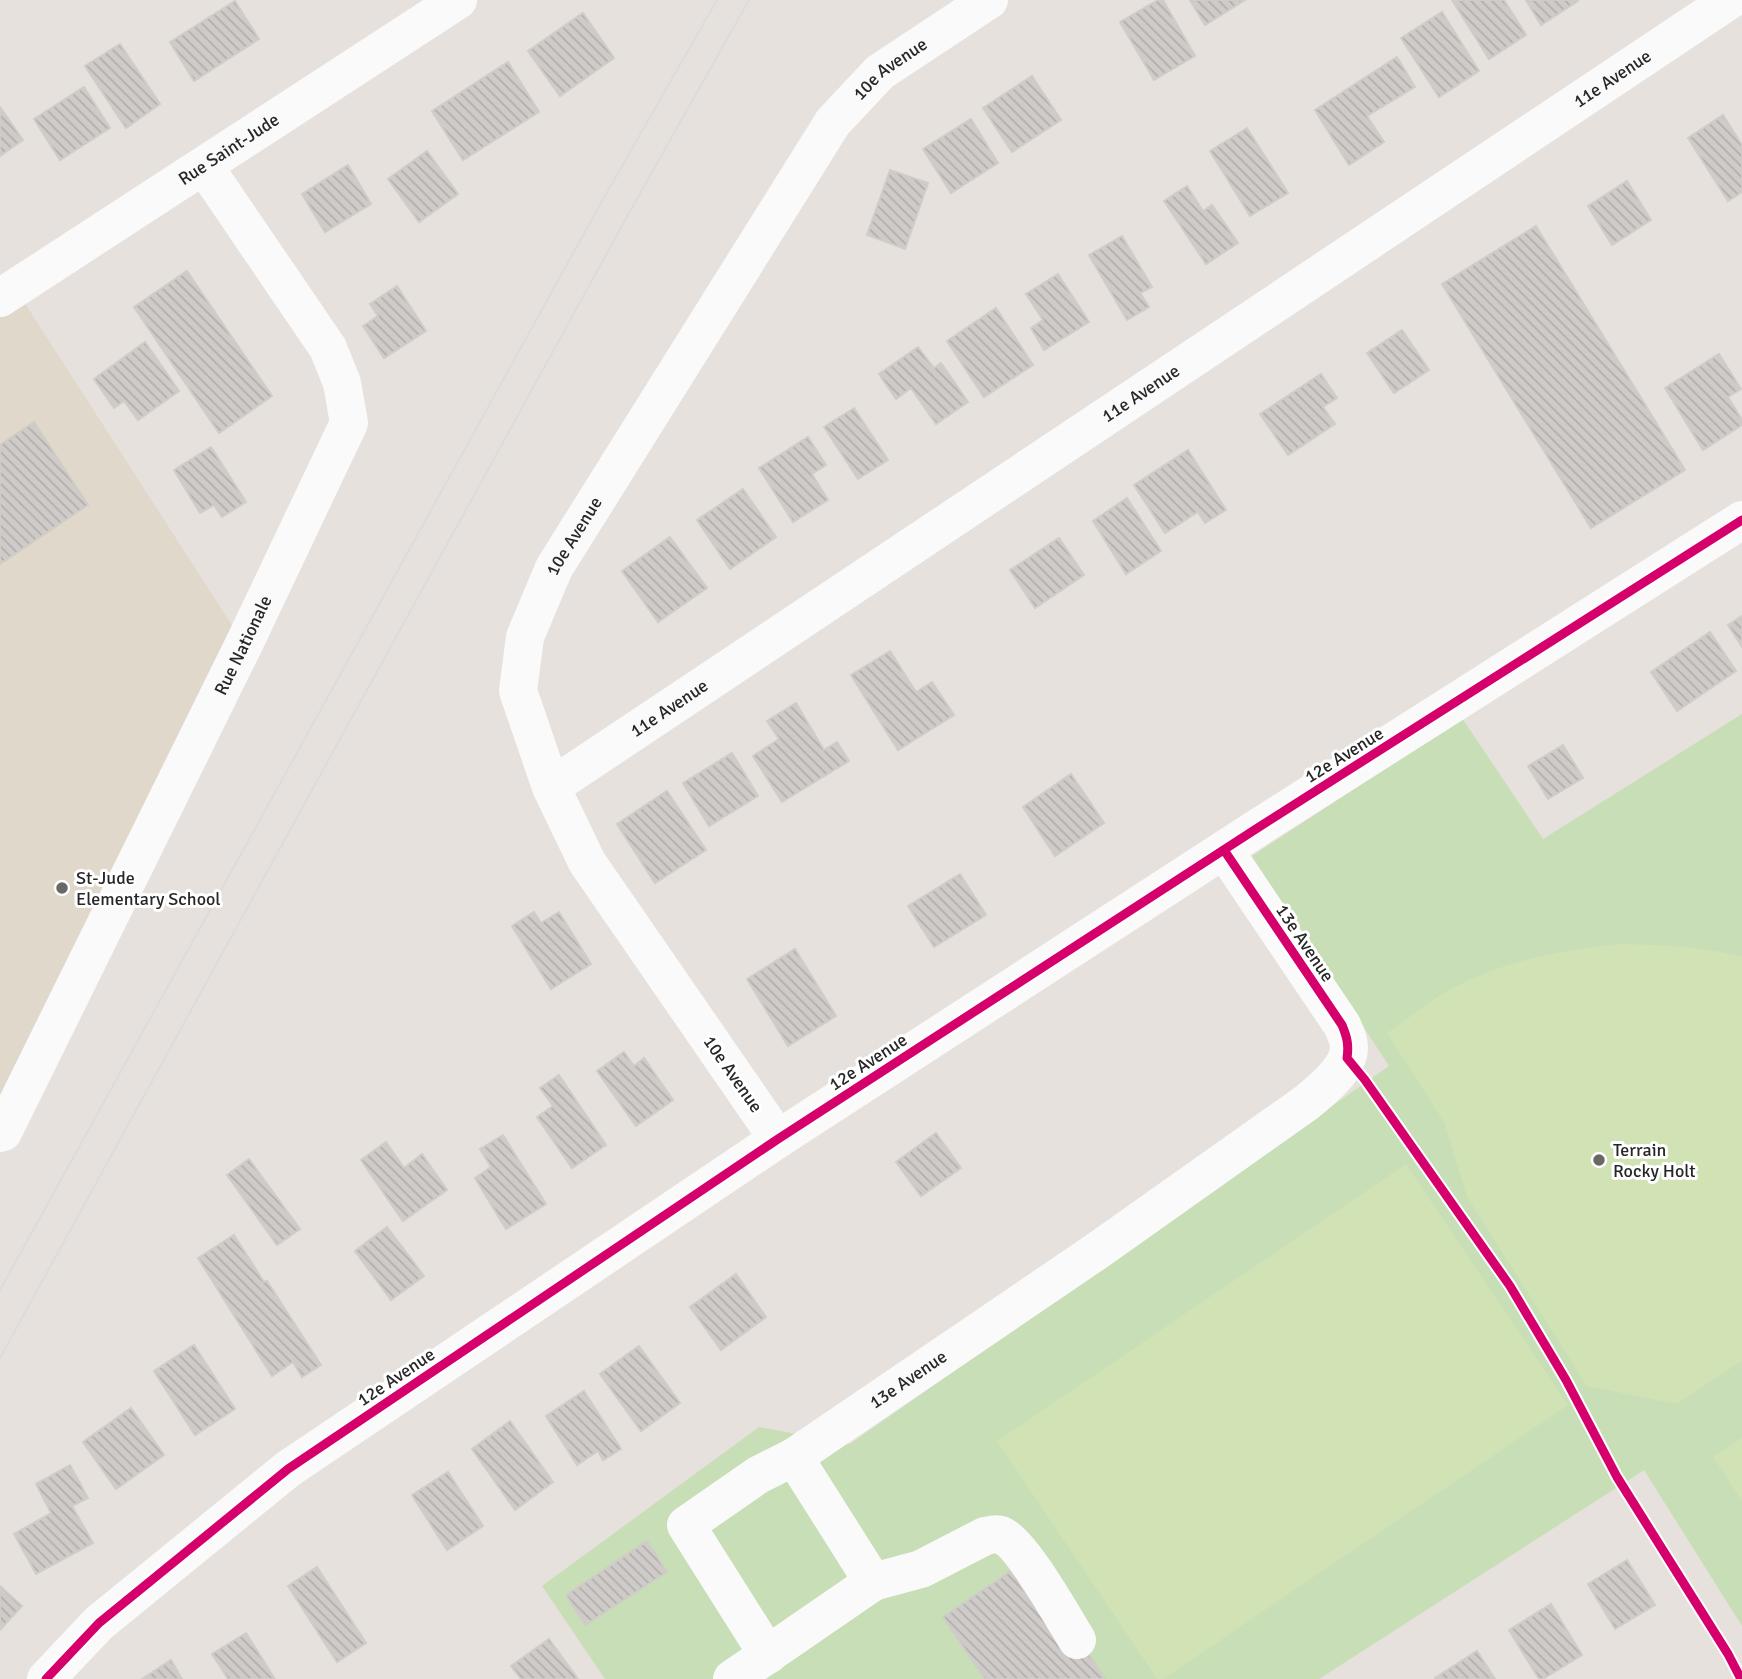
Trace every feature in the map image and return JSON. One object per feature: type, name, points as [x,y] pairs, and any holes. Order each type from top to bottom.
[{"type":"street","name":"Rue Saint-Jude","points":[[0,298],[458,0]]},
{"type":"street","name":"10e Avenue","points":[[778,1139],[587,862],[551,787],[518,691],[525,637],[554,568],[833,122],[880,72],[989,0]]},
{"type":"street","name":"11e Avenue","points":[[551,787],[1730,0]]},
{"type":"street","name":"Rue Nationale","points":[[0,1133],[3,1132],[244,644],[349,423],[342,383],[328,348],[204,166]]},
{"type":"street","name":"12e Avenue","points":[[46,1679],[99,1623],[288,1469],[778,1139],[1224,850],[1742,520]]},
{"type":"street","name":"13e Avenue","points":[[768,1655],[686,1525],[758,1475],[794,1457],[1097,1251],[1306,1103],[1331,1081],[1347,1058],[1349,1046],[1342,1026],[1224,850]]},
{"type":"street","points":[[794,1457],[873,1582]]},
{"type":"street","points":[[733,1679],[873,1582],[921,1569],[985,1536],[995,1534],[1011,1541],[1027,1560],[1077,1640]]},
{"type":"shaded area","name":"St-Jude Elementary School","points":[[15,288],[244,644],[0,1133],[0,298]]},
{"type":"green space","points":[[1742,714],[1742,1626],[1644,1470],[1319,1679],[605,1679],[542,1586],[759,1427],[850,1444],[1389,1066],[1252,856],[1462,718],[1543,839]]},
{"type":"green space","name":"Terrain Rocky Holt","points":[[1622,944],[1697,948],[1742,957],[1742,1361],[1676,1404],[1587,1386],[1467,1197],[1444,1122],[1387,1033],[1440,995],[1483,974],[1551,954]]},
{"type":"green space","points":[[1406,1164],[1568,1405],[1163,1679],[1157,1679],[997,1441]]},
{"type":"green space","points":[[1742,1438],[1742,1501],[1713,1457]]},
{"type":"building","points":[[1158,0],[1163,0],[1195,56],[1154,80],[1120,22]]},
{"type":"building","points":[[1190,0],[1245,0],[1205,25]]},
{"type":"building","points":[[1452,0],[1504,0],[1526,35],[1489,59]]},
{"type":"building","points":[[1526,0],[1578,0],[1578,1],[1541,25]]},
{"type":"building","points":[[235,1],[259,39],[194,81],[170,42]]},
{"type":"building","points":[[1442,12],[1479,71],[1439,97],[1401,38]]},
{"type":"building","points":[[583,13],[614,58],[560,96],[528,51]]},
{"type":"building","points":[[120,44],[160,104],[126,128],[85,66]]},
{"type":"building","points":[[1397,57],[1415,87],[1367,116],[1384,142],[1349,165],[1315,110]]},
{"type":"building","points":[[508,62],[539,112],[463,160],[432,111]]},
{"type":"building","points":[[1032,76],[1061,120],[1012,152],[983,108]]},
{"type":"building","points":[[84,87],[110,128],[60,160],[34,119]]},
{"type":"building","points":[[0,107],[23,140],[0,156]]},
{"type":"building","points":[[1723,115],[1742,145],[1742,192],[1728,201],[1688,138]]},
{"type":"building","points":[[971,119],[998,163],[951,193],[923,149]]},
{"type":"building","points":[[1247,128],[1288,193],[1250,216],[1210,151]]},
{"type":"building","points":[[427,151],[458,194],[419,222],[388,179]]},
{"type":"building","points":[[348,165],[371,204],[325,232],[302,194]]},
{"type":"building","points":[[890,170],[928,183],[905,249],[867,235]]},
{"type":"building","points":[[1627,181],[1651,220],[1612,245],[1588,206]]},
{"type":"building","points":[[1187,186],[1203,211],[1212,205],[1238,243],[1206,264],[1164,201]]},
{"type":"building","points":[[1536,226],[1685,470],[1591,528],[1442,284]]},
{"type":"building","points":[[1122,236],[1152,287],[1140,293],[1149,307],[1127,320],[1089,255]]},
{"type":"building","points":[[187,271],[272,396],[219,433],[134,307]]},
{"type":"building","points":[[1058,274],[1089,322],[1044,350],[1031,328],[1043,320],[1026,294]]},
{"type":"building","points":[[397,286],[426,331],[384,358],[363,326],[378,316],[370,304]]},
{"type":"building","points":[[996,308],[1033,365],[984,397],[947,341]]},
{"type":"building","points":[[1402,330],[1429,370],[1394,393],[1367,353]]},
{"type":"building","points":[[145,342],[179,391],[138,420],[124,401],[114,408],[94,379]]},
{"type":"building","points":[[918,347],[934,368],[941,363],[968,402],[936,424],[911,388],[896,399],[879,374]]},
{"type":"building","points":[[1719,354],[1741,389],[1728,397],[1742,420],[1742,425],[1703,450],[1665,388]]},
{"type":"building","points":[[1321,374],[1337,398],[1323,407],[1335,424],[1288,455],[1260,414]]},
{"type":"building","points":[[854,408],[888,460],[858,479],[824,427]]},
{"type":"building","points":[[34,422],[88,505],[0,564],[0,445]]},
{"type":"building","points":[[808,437],[826,465],[812,474],[828,500],[793,522],[759,468]]},
{"type":"building","points":[[211,447],[246,502],[222,517],[214,505],[200,513],[174,470]]},
{"type":"building","points":[[1188,450],[1226,510],[1205,523],[1198,512],[1165,533],[1134,485]]},
{"type":"building","points":[[743,489],[776,537],[730,569],[697,520]]},
{"type":"building","points":[[1127,498],[1161,551],[1126,574],[1093,521]]},
{"type":"building","points":[[670,537],[707,588],[658,622],[622,571]]},
{"type":"building","points":[[1059,538],[1084,575],[1035,608],[1010,570]]},
{"type":"building","points":[[1742,616],[1742,647],[1728,625]]},
{"type":"building","points":[[1710,632],[1736,671],[1677,711],[1651,672]]},
{"type":"building","points":[[890,651],[916,692],[932,682],[954,715],[898,750],[851,675]]},
{"type":"building","points":[[796,703],[824,750],[837,742],[849,761],[782,802],[753,756],[779,739],[767,721]]},
{"type":"building","points":[[1563,745],[1583,778],[1548,799],[1528,766]]},
{"type":"building","points":[[732,753],[758,796],[709,826],[683,783]]},
{"type":"building","points":[[1071,774],[1104,823],[1055,856],[1023,807]]},
{"type":"building","points":[[667,791],[706,850],[655,883],[617,824]]},
{"type":"building","points":[[960,874],[986,915],[934,947],[908,906]]},
{"type":"building","points":[[534,912],[541,923],[559,912],[591,964],[551,989],[512,926]]},
{"type":"building","points":[[795,949],[836,1016],[788,1046],[747,979]]},
{"type":"building","points":[[624,1052],[634,1066],[644,1058],[673,1100],[636,1126],[597,1071]]},
{"type":"building","points":[[559,1075],[606,1145],[572,1168],[537,1117],[553,1106],[540,1088]]},
{"type":"building","points":[[936,1133],[961,1168],[921,1196],[896,1162]]},
{"type":"building","points":[[503,1135],[546,1204],[506,1229],[475,1178],[491,1167],[480,1149]]},
{"type":"building","points":[[386,1142],[404,1168],[422,1154],[447,1190],[403,1221],[361,1160]]},
{"type":"building","points":[[249,1159],[300,1229],[277,1245],[227,1175]]},
{"type":"building","points":[[387,1227],[424,1276],[391,1300],[355,1251]]},
{"type":"building","points":[[234,1235],[321,1365],[302,1377],[293,1362],[272,1376],[198,1258]]},
{"type":"building","points":[[736,1274],[766,1317],[721,1350],[690,1307]]},
{"type":"building","points":[[194,1345],[235,1409],[195,1435],[154,1371]]},
{"type":"building","points":[[639,1346],[680,1403],[641,1431],[600,1374]]},
{"type":"building","points":[[584,1391],[621,1449],[603,1460],[598,1451],[577,1465],[546,1416]]},
{"type":"building","points":[[131,1408],[164,1455],[116,1489],[83,1442]]},
{"type":"building","points":[[510,1421],[553,1482],[515,1510],[472,1449]]},
{"type":"building","points":[[70,1465],[88,1498],[72,1506],[93,1543],[36,1574],[14,1534],[51,1513],[36,1484]]},
{"type":"building","points":[[448,1472],[483,1526],[447,1550],[412,1495]]},
{"type":"building","points":[[647,1541],[667,1572],[585,1625],[566,1595]]},
{"type":"building","points":[[1627,1560],[1655,1605],[1615,1629],[1588,1584]]},
{"type":"building","points":[[317,1567],[366,1643],[337,1662],[288,1586]]},
{"type":"building","points":[[1011,1571],[1069,1657],[1084,1647],[1105,1679],[985,1679],[943,1617]]},
{"type":"building","points":[[0,1586],[22,1606],[0,1630]]},
{"type":"building","points":[[1551,1604],[1582,1655],[1539,1679],[1509,1630]]},
{"type":"building","points":[[246,1633],[275,1679],[228,1679],[212,1654]]},
{"type":"building","points":[[549,1639],[578,1679],[521,1679],[511,1666]]},
{"type":"building","points":[[1477,1651],[1495,1679],[1435,1678]]},
{"type":"building","points":[[171,1660],[182,1679],[142,1679]]},
{"type":"tram line","points":[[0,1290],[597,210],[717,0]]},
{"type":"tram line","points":[[0,1358],[629,213],[749,0]]},
{"type":"cycle path","points":[[46,1679],[99,1623],[288,1469],[778,1139],[1259,827],[1742,520]]},
{"type":"cycle path","points":[[1224,850],[1342,1025],[1347,1041],[1347,1058],[1510,1286],[1566,1380],[1617,1477],[1741,1679]]},
{"type":"place","name":"St-Jude Elementary School","points":[[62,888]]},
{"type":"place","name":"Terrain Rocky Holt","points":[[1599,1160]]}]
